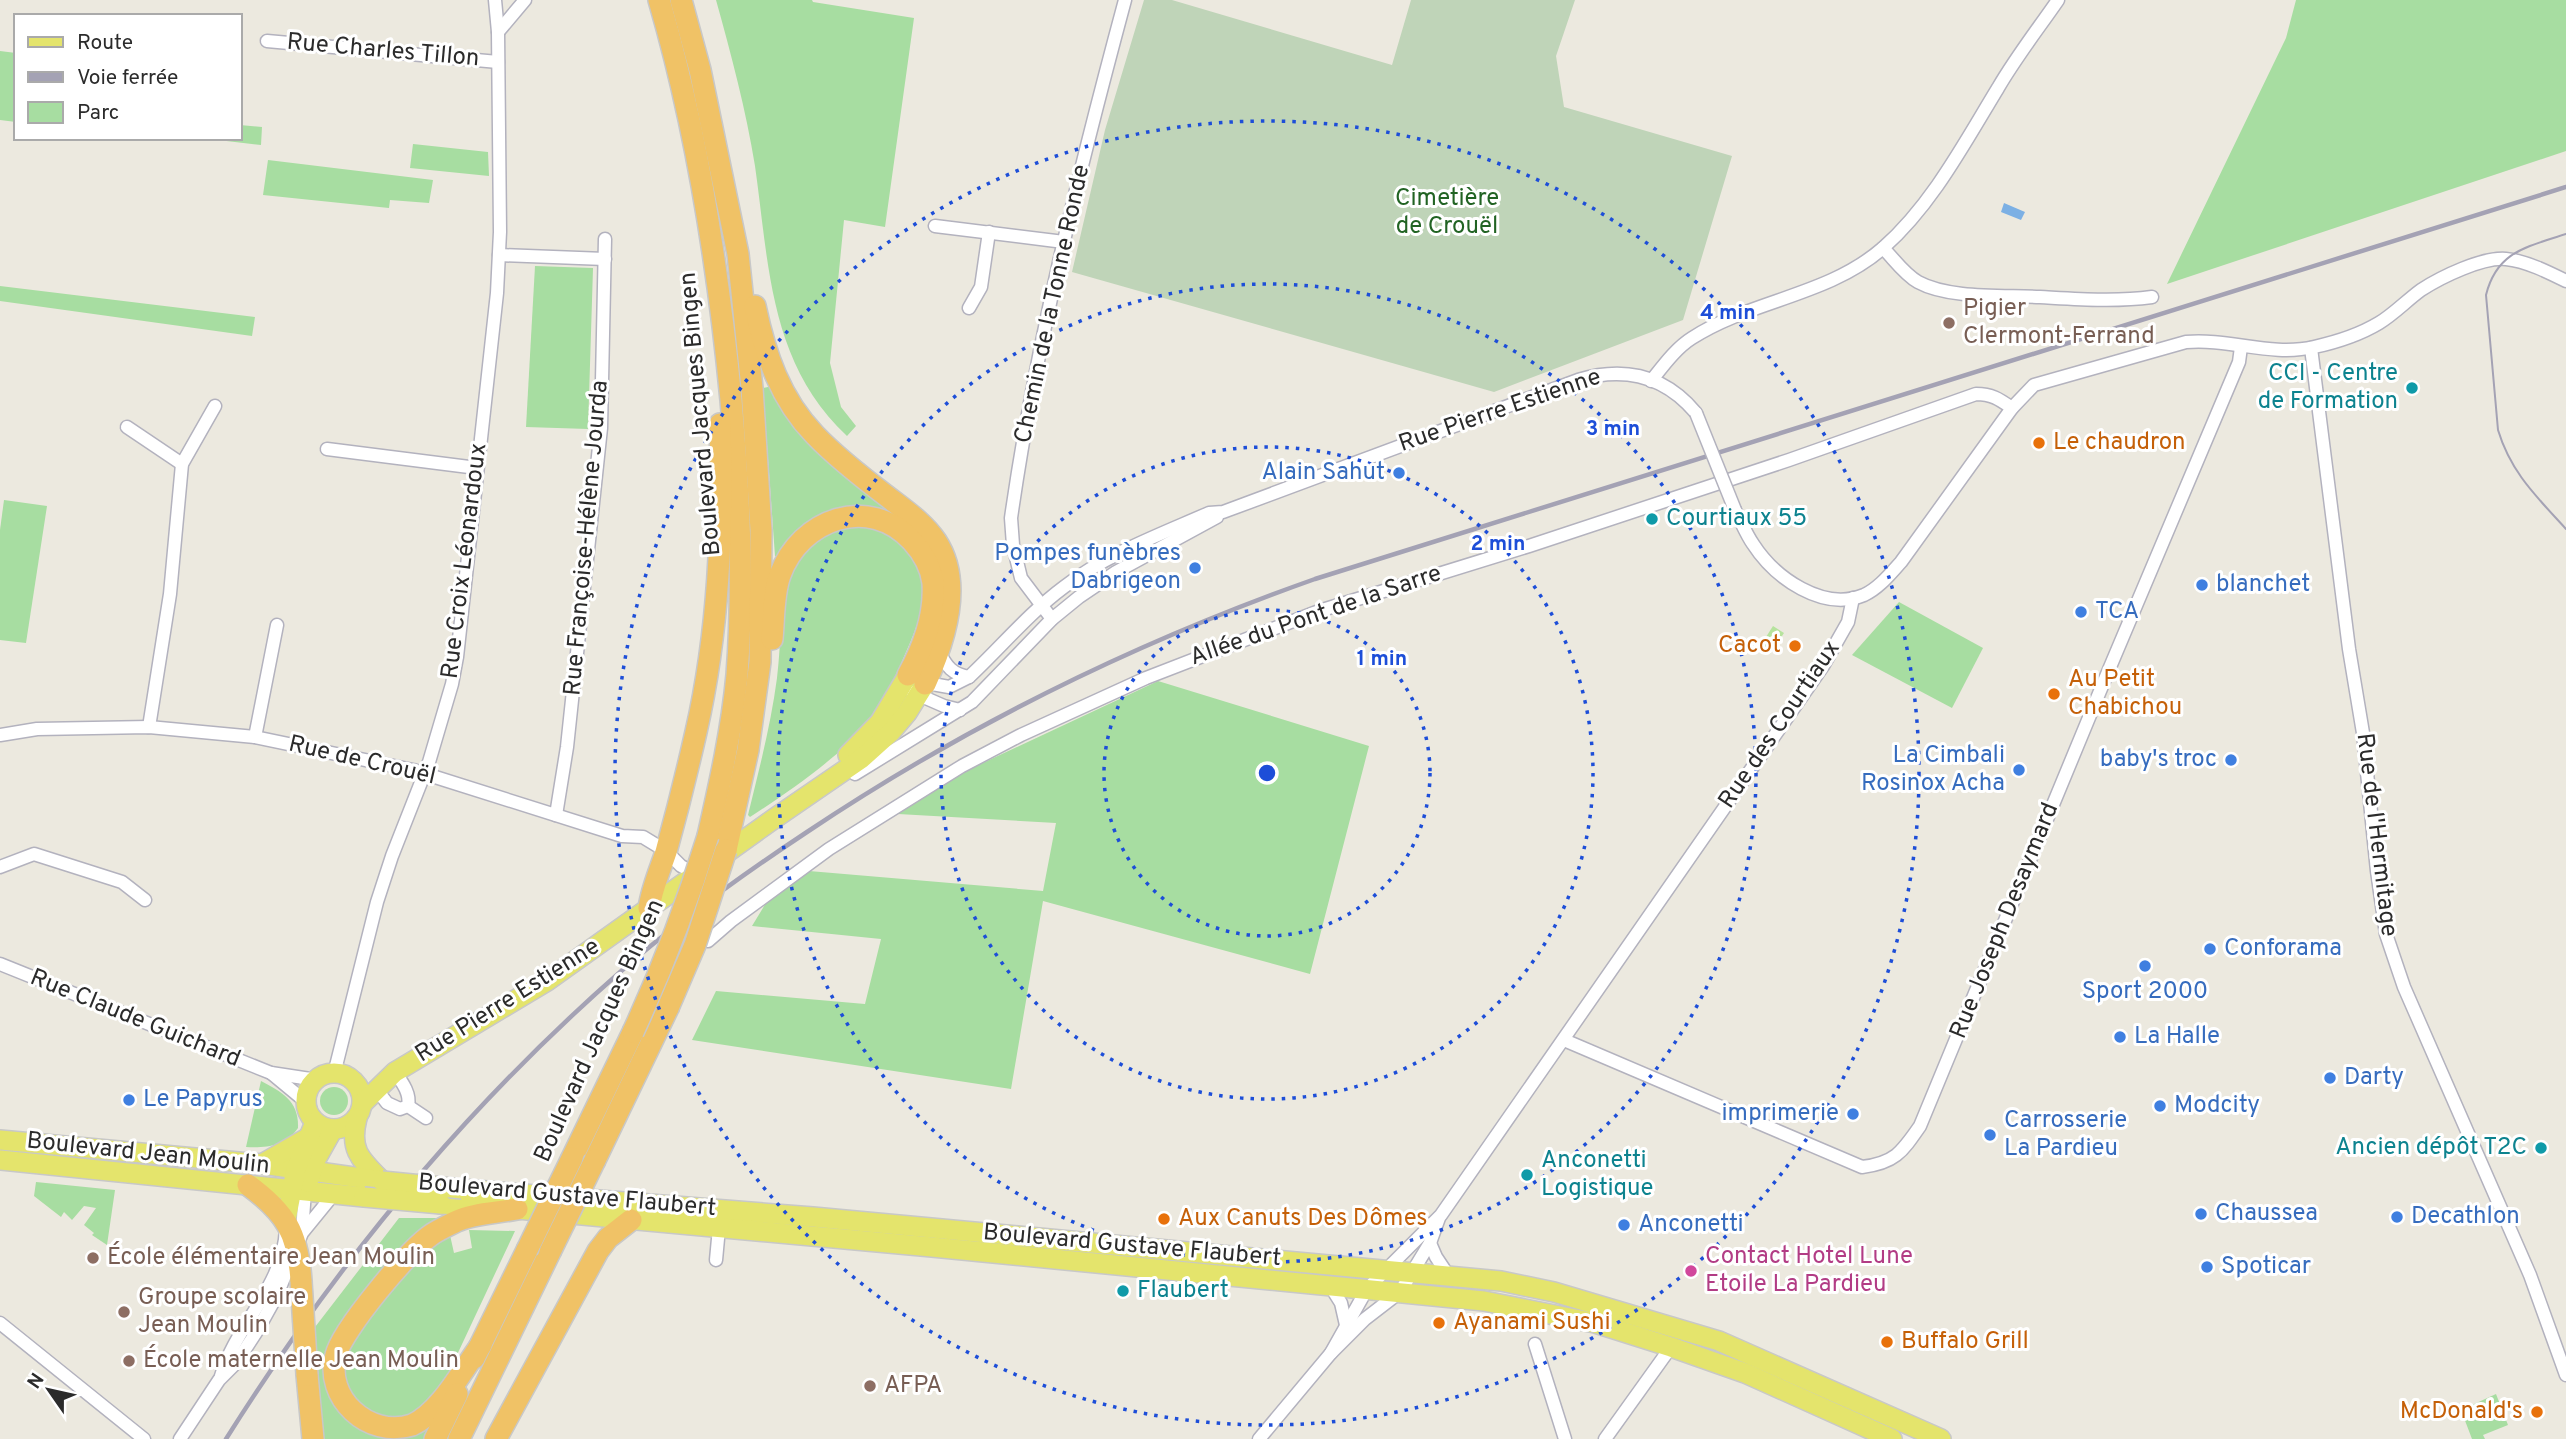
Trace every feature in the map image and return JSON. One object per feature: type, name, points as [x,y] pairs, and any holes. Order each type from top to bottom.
[{"type":"highway","name":"Boulevard Jacques Bingen","points":[[435,1439],[666,960],[689,900],[708,836],[729,738],[741,613],[741,551],[725,341],[708,221],[692,137],[659,0]]},
{"type":"highway","name":"Boulevard Jacques Bingen","points":[[459,1439],[595,1160],[695,945],[736,811],[748,750],[760,662],[761,530],[752,388],[738,254],[700,69],[681,0]]},
{"type":"highway","points":[[738,254],[752,295],[763,344],[785,397],[814,435],[858,474],[919,521],[936,542],[946,565],[949,603],[939,652],[913,685]]},
{"type":"highway","points":[[649,908],[697,729],[709,664],[719,572],[722,493],[719,392],[725,341]]},
{"type":"highway","points":[[748,750],[764,713],[779,577],[790,553],[806,535],[829,522],[848,515],[881,519],[904,532],[923,553],[933,582],[931,609],[913,685]]},
{"type":"highway","points":[[248,1185],[270,1201],[295,1233],[302,1281],[313,1439]]},
{"type":"highway","points":[[481,1345],[435,1409],[412,1425],[379,1427],[365,1422],[344,1404],[334,1380],[334,1363],[342,1339],[408,1255],[431,1234],[458,1220],[517,1209]]},
{"type":"highway","points":[[496,1439],[598,1251],[608,1238],[631,1220]]},
{"type":"main road","name":"Rue Pierre Estienne","points":[[360,1111],[395,1072],[547,981],[868,753],[891,732],[913,685]]},
{"type":"main road","name":"Rue Pierre Estienne","points":[[355,1083],[395,1072]]},
{"type":"main road","points":[[319,1129],[307,1109],[309,1090],[325,1077],[342,1074],[359,1089],[360,1111],[354,1142],[357,1152],[382,1181]]},
{"type":"main road","points":[[262,1164],[319,1129],[346,1127],[360,1111]]},
{"type":"main road","points":[[295,1233],[298,1191],[319,1129]]},
{"type":"main road","name":"Boulevard Jean Moulin","points":[[0,1140],[303,1170]]},
{"type":"main road","name":"Boulevard Jean Moulin","points":[[0,1160],[298,1191]]},
{"type":"main road","name":"Boulevard Gustave Flaubert","points":[[303,1170],[463,1189],[800,1216],[1501,1281],[1554,1292],[1685,1329],[1797,1374],[1941,1439]]},
{"type":"main road","name":"Boulevard Gustave Flaubert","points":[[298,1191],[1329,1284],[1484,1301],[1595,1323],[1671,1346],[1745,1373],[1892,1439]]},
{"type":"street","name":"Rue Croix Léonardoux","points":[[325,1077],[385,877],[425,773],[452,684],[457,657],[499,255],[498,32],[495,0]]},
{"type":"street","points":[[498,32],[525,0]]},
{"type":"street","name":"Chemin de la Tonne Ronde","points":[[1052,619],[1021,578],[1013,545],[1011,518],[1040,351],[1089,133],[1125,0]]},
{"type":"street","points":[[1651,381],[1689,340],[1713,326],[1827,283],[1851,271],[1883,248],[1905,226],[1933,190],[1998,86],[2058,0]]},
{"type":"street","name":"Rue Charles Tillon","points":[[267,41],[498,62]]},
{"type":"street","points":[[935,226],[1064,242]]},
{"type":"street","points":[[968,307],[981,287],[989,232]]},
{"type":"street","name":"Rue Françoise-Hélène Jourda","points":[[556,815],[567,747],[601,428],[606,239]]},
{"type":"street","points":[[1883,248],[1911,276],[1937,289],[2093,300],[2152,297]]},
{"type":"street","points":[[499,255],[605,259]]},
{"type":"street","points":[[1853,598],[1867,594],[1884,581],[1901,562],[2012,408],[2034,385],[2186,342],[2204,341],[2286,350],[2311,348],[2357,334],[2396,312],[2431,285],[2451,274],[2488,261],[2515,261],[2566,281]]},
{"type":"street","name":"Rue Joseph Desaymard","points":[[1564,1040],[1862,1167],[1882,1165],[1902,1153],[1920,1126],[2239,362],[2241,347]]},
{"type":"street","name":"Rue de l'Hermitage","points":[[2311,348],[2349,649],[2363,733],[2385,934],[2404,987],[2530,1275],[2566,1375]]},
{"type":"street","name":"Rue Pierre Estienne","points":[[913,685],[948,688],[969,677],[1041,605],[1088,570],[1131,547],[1209,513],[1223,512],[1578,380],[1612,373],[1632,374],[1681,396],[1696,414],[1735,510],[1753,545],[1790,581],[1825,598],[1838,601],[1853,598]]},
{"type":"street","name":"Allée du Pont de la Sarre","points":[[708,941],[829,849],[962,766],[1021,735],[1146,678],[1319,611],[1790,460],[1976,394],[1997,397],[2012,408]]},
{"type":"street","points":[[149,727],[170,594],[182,464],[215,406]]},
{"type":"street","points":[[127,427],[182,464]]},
{"type":"street","points":[[327,449],[477,468]]},
{"type":"street","name":"Rue Pierre Estienne","points":[[791,807],[812,804],[877,759],[960,709],[987,688],[1052,619],[1116,572],[1223,512]]},
{"type":"street","name":"Rue des Courtiaux","points":[[1331,1353],[1367,1289],[1441,1215],[1823,666],[1848,622],[1853,598]]},
{"type":"street","points":[[255,737],[278,625]]},
{"type":"street","points":[[939,652],[947,667],[957,675],[969,677]]},
{"type":"street","points":[[913,685],[944,706],[960,709]]},
{"type":"street","name":"Rue de Crouël","points":[[0,735],[37,729],[149,727],[255,737],[425,773],[622,836],[643,837],[666,851],[687,869],[705,868]]},
{"type":"street","points":[[0,867],[34,854],[122,882],[145,900]]},
{"type":"street","name":"Rue Claude Guichard","points":[[0,964],[271,1073],[325,1077]]},
{"type":"street","points":[[395,1072],[409,1098],[408,1106]]},
{"type":"street","name":"Rue Claude Guichard","points":[[271,1073],[306,1102]]},
{"type":"street","points":[[377,1090],[382,1099],[394,1107],[400,1109],[408,1106]]},
{"type":"street","points":[[408,1106],[426,1118]]},
{"type":"street","points":[[219,1380],[226,1357],[258,1309],[286,1238],[295,1233],[333,1195]]},
{"type":"street","points":[[1259,1439],[1331,1353],[1365,1319],[1400,1292],[1430,1243],[1441,1215]]},
{"type":"street","points":[[716,1261],[719,1228]]},
{"type":"street","points":[[180,1439],[268,1314],[295,1233]]},
{"type":"street","points":[[1430,1243],[1448,1275]]},
{"type":"street","points":[[1329,1284],[1342,1303],[1346,1325]]},
{"type":"street","points":[[0,1323],[144,1439]]},
{"type":"street","points":[[1535,1344],[1565,1439]]},
{"type":"street","points":[[1605,1439],[1671,1346]]},
{"type":"green space","points":[[716,0],[812,0],[914,18],[885,227],[844,220],[830,363],[841,407],[856,426],[847,436],[821,407],[802,377],[787,344],[770,275],[755,166],[738,82]]},
{"type":"green space","name":"Cimetière de Crouël","points":[[1144,0],[1172,0],[1392,65],[1411,0],[1575,0],[1556,56],[1564,107],[1732,156],[1683,320],[1494,392],[1072,272],[1105,130]]},
{"type":"green space","points":[[2296,0],[2566,0],[2566,151],[2167,284],[2286,38]]},
{"type":"green space","points":[[0,51],[14,53],[14,122],[0,120]]},
{"type":"green space","points":[[242,125],[262,127],[261,145],[218,140],[242,140]]},
{"type":"green space","points":[[413,144],[488,152],[489,176],[410,168]]},
{"type":"green space","points":[[268,160],[433,180],[429,203],[390,200],[389,208],[263,195]]},
{"type":"green space","points":[[535,266],[593,268],[588,429],[526,427]]},
{"type":"green space","points":[[0,286],[255,317],[252,336],[0,301]]},
{"type":"green space","points":[[773,386],[905,517],[901,522],[873,510],[778,557],[775,556],[763,388]]},
{"type":"green space","points":[[4,500],[47,506],[26,643],[0,640],[0,530]]},
{"type":"green space","points":[[864,524],[889,532],[906,545],[917,559],[924,591],[917,625],[887,693],[867,724],[827,762],[750,817],[748,815],[774,695],[782,615],[793,569],[805,548],[819,536]]},
{"type":"green space","points":[[1899,602],[1983,648],[1952,708],[1852,655]]},
{"type":"green space","points":[[1773,626],[1784,633],[1770,654],[1759,648]]},
{"type":"green space","points":[[1158,681],[1369,746],[1310,974],[1043,901],[1011,1089],[692,1040],[716,991],[865,1004],[881,939],[752,926],[769,898],[809,871],[1043,891],[1056,823],[898,814],[957,775]]},
{"type":"green space","points":[[261,1081],[288,1098],[296,1111],[298,1128],[288,1139],[275,1145],[246,1147]]},
{"type":"green space","points":[[334,1087],[344,1091],[348,1101],[344,1111],[334,1115],[324,1111],[320,1101],[324,1091]]},
{"type":"green space","points":[[36,1182],[115,1190],[107,1245],[92,1235],[94,1233],[84,1225],[96,1208],[84,1206],[72,1220],[64,1212],[61,1217],[34,1196]]},
{"type":"green space","points":[[399,1218],[442,1218],[328,1354],[376,1435],[398,1438],[432,1426],[425,1439],[319,1439],[312,1331]]},
{"type":"green space","points":[[469,1230],[515,1231],[441,1389],[420,1411],[402,1418],[369,1415],[344,1389],[343,1366],[357,1330],[429,1245],[450,1235],[454,1253],[472,1248]]},
{"type":"green space","points":[[2496,1394],[2508,1425],[2483,1435],[2485,1439],[2472,1439],[2461,1410]]},
{"type":"water","points":[[2004,203],[2025,212],[2021,220],[2001,212]]},
{"type":"tram line","points":[[2566,234],[2526,247],[2506,260],[2491,280],[2486,295],[2498,430],[2503,445],[2535,495],[2566,529]]},
{"type":"railway","points":[[226,1439],[312,1311],[406,1191],[456,1134],[562,1025],[641,954],[735,882],[867,793],[990,722],[1053,689],[1182,630],[1315,579],[2566,187]]},
{"type":"place","name":"Pigier Clermont-Ferrand","points":[[1949,323]]},
{"type":"place","name":"CCI - Centre de Formation","points":[[2412,388]]},
{"type":"place","name":"Le chaudron","points":[[2039,443]]},
{"type":"place","name":"Alain Sahut","points":[[1399,473]]},
{"type":"place","name":"Courtiaux 55","points":[[1652,519]]},
{"type":"place","name":"Pompes funèbres Dabrigeon","points":[[1195,568]]},
{"type":"place","name":"blanchet","points":[[2202,585]]},
{"type":"place","name":"TCA","points":[[2081,612]]},
{"type":"place","name":"Cacot","points":[[1795,646]]},
{"type":"place","name":"Au Petit Chabichou","points":[[2054,694]]},
{"type":"place","name":"baby's troc","points":[[2231,760]]},
{"type":"place","name":"La Cimbali Rosinox Acha","points":[[2019,770]]},
{"type":"place","name":"Conforama","points":[[2210,949]]},
{"type":"place","name":"Sport 2000","points":[[2145,966]]},
{"type":"place","name":"La Halle","points":[[2120,1037]]},
{"type":"place","name":"Darty","points":[[2330,1078]]},
{"type":"place","name":"Le Papyrus","points":[[129,1100]]},
{"type":"place","name":"Modcity","points":[[2160,1106]]},
{"type":"place","name":"imprimerie","points":[[1853,1114]]},
{"type":"place","name":"Carrosserie La Pardieu","points":[[1990,1135]]},
{"type":"place","name":"Ancien dépôt T2C","points":[[2541,1148]]},
{"type":"place","name":"Anconetti Logistique","points":[[1527,1175]]},
{"type":"place","name":"Chaussea","points":[[2201,1214]]},
{"type":"place","name":"Decathlon","points":[[2397,1217]]},
{"type":"place","name":"Aux Canuts Des Dômes","points":[[1164,1219]]},
{"type":"place","name":"Anconetti","points":[[1624,1225]]},
{"type":"place","name":"École élémentaire Jean Moulin","points":[[93,1258]]},
{"type":"place","name":"Spoticar","points":[[2207,1267]]},
{"type":"place","name":"Contact Hotel Lune Etoile La Pardieu","points":[[1691,1271]]},
{"type":"place","name":"Flaubert","points":[[1123,1291]]},
{"type":"place","name":"Groupe scolaire Jean Moulin","points":[[124,1312]]},
{"type":"place","name":"Ayanami Sushi","points":[[1439,1323]]},
{"type":"place","name":"Buffalo Grill","points":[[1887,1342]]},
{"type":"place","name":"École maternelle Jean Moulin","points":[[129,1361]]},
{"type":"place","name":"AFPA","points":[[870,1386]]},
{"type":"place","name":"McDonald's","points":[[2537,1412]]}]
